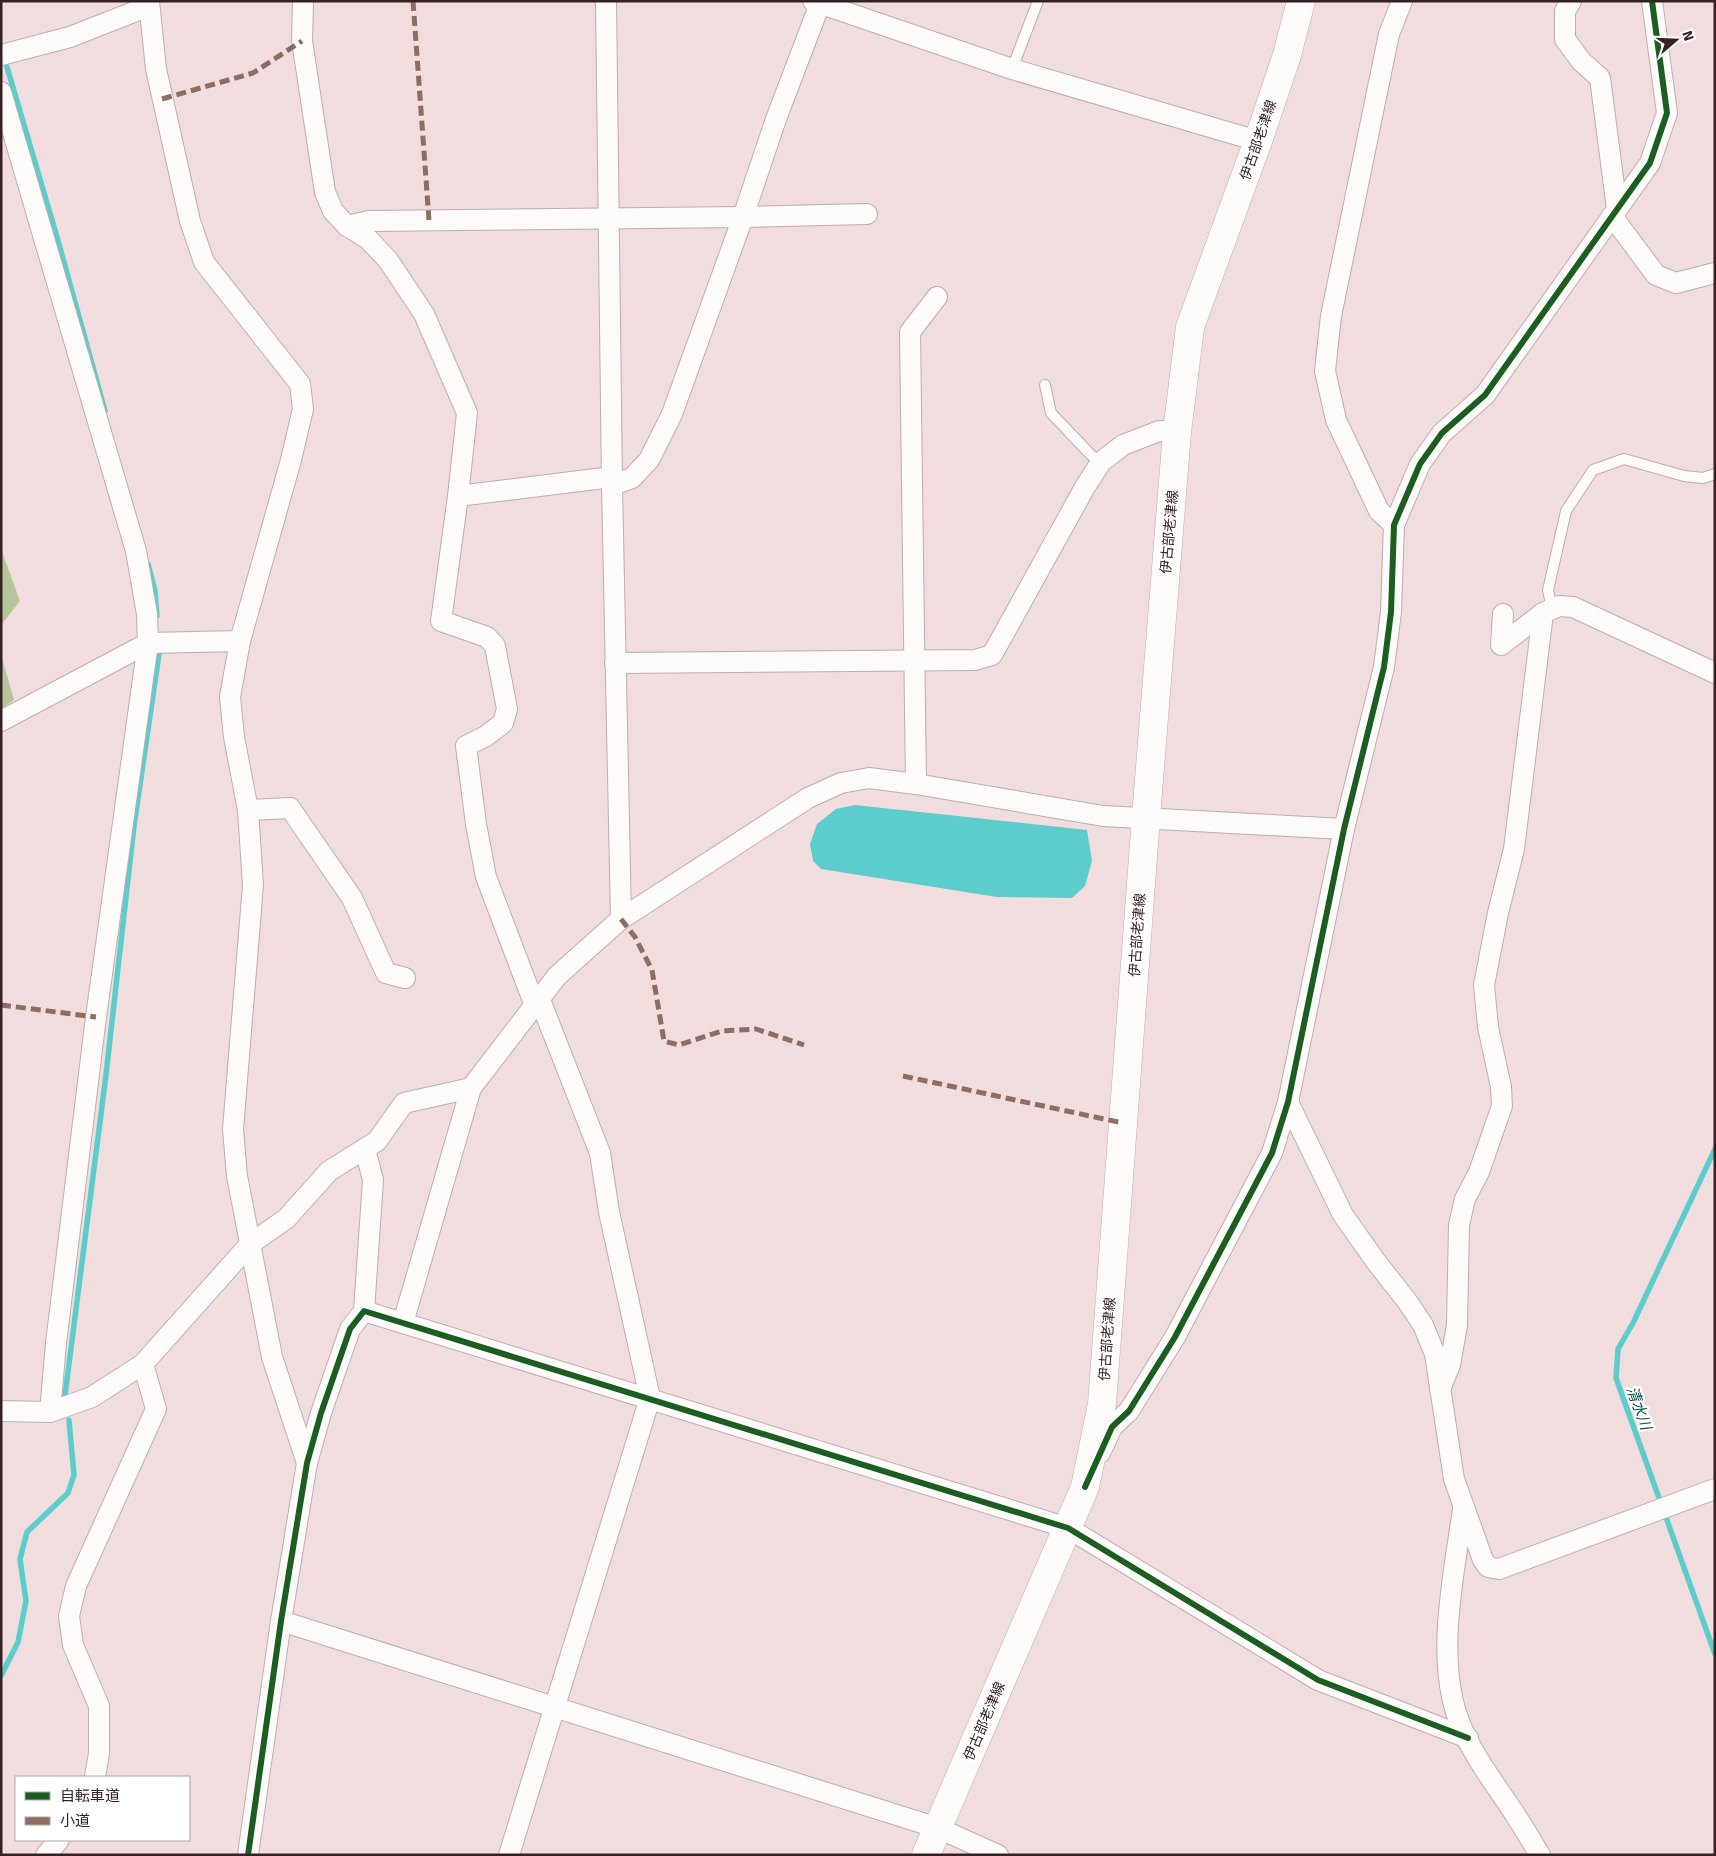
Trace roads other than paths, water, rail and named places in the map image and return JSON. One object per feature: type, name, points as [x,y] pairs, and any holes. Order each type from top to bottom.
[{"type":"main road","name":"伊古部老津線","points":[[926,1855],[1086,1487],[1102,1404],[1177,432],[1190,327],[1258,141],[1287,55],[1301,1]]},
{"type":"street","points":[[303,1],[302,41],[325,192],[333,211],[347,226],[368,239],[388,260],[424,314],[467,413],[441,621],[487,637],[495,646],[507,709],[503,723],[486,736],[466,746],[476,824],[486,877],[600,1153],[609,1212],[650,1398],[508,1855]]},
{"type":"street","points":[[606,1],[612,481],[621,919]]},
{"type":"street","points":[[1394,525],[1379,511],[1336,420],[1325,371],[1331,316],[1389,34],[1402,1]]},
{"type":"street","points":[[1571,1],[1565,11],[1565,39],[1580,61],[1600,78],[1615,213],[1656,275],[1676,283],[1715,273]]},
{"type":"street","points":[[1086,1487],[1112,1427],[1129,1411],[1175,1337],[1272,1153],[1288,1102],[1344,829],[1384,667],[1391,612],[1394,525],[1420,464],[1442,433],[1485,395],[1650,163],[1666,113],[1652,1]]},
{"type":"street","points":[[458,496],[632,478],[649,460],[672,414],[818,2],[848,7],[1012,70],[1258,141]]},
{"type":"street","points":[[1,55],[70,37],[149,4],[156,69],[190,221],[204,262],[300,384],[303,409],[293,452],[240,641],[230,697],[234,737],[248,810],[253,885],[233,1129],[237,1176],[272,1357],[307,1463]]},
{"type":"street","points":[[1,92],[136,551],[147,614],[148,643],[96,1017],[56,1342],[50,1412]]},
{"type":"street","points":[[347,226],[369,220],[743,217],[867,214]]},
{"type":"street","points":[[916,784],[910,332],[937,297]]},
{"type":"street","points":[[615,663],[975,660],[992,655],[1085,487],[1101,462],[1122,445],[1159,431],[1177,432]]},
{"type":"street","points":[[1503,614],[1501,645],[1547,611],[1559,606],[1574,607],[1715,673]]},
{"type":"street","points":[[1440,1390],[1450,1365],[1457,1325],[1459,1224],[1465,1199],[1479,1172],[1502,1106],[1501,1087],[1488,1027],[1484,985],[1498,913],[1514,849],[1547,611]]},
{"type":"street","points":[[1,721],[148,643],[240,641]]},
{"type":"street","points":[[404,1324],[471,1088],[557,976],[621,919],[808,798],[842,783],[869,778],[916,784],[1103,816],[1344,829]]},
{"type":"street","points":[[248,810],[290,808],[352,898],[386,972],[405,978]]},
{"type":"street","points":[[1,1411],[50,1412],[92,1397],[143,1364],[250,1244],[286,1219],[329,1172],[378,1141],[404,1103],[471,1088]]},
{"type":"street","points":[[1288,1102],[1343,1214],[1423,1325],[1434,1354],[1454,1479],[1482,1560],[1488,1567],[1499,1569],[1715,1489]]},
{"type":"street","points":[[248,1855],[281,1621],[307,1463],[321,1413],[350,1329],[364,1311],[373,1180],[365,1148]]},
{"type":"street","points":[[364,1311],[1068,1528],[1318,1680],[1468,1738]]},
{"type":"street","points":[[95,1776],[99,1753],[99,1706],[73,1645],[70,1616],[76,1586],[156,1410],[143,1364]]},
{"type":"street","points":[[1463,1507],[1448,1623],[1448,1683],[1459,1721],[1483,1768],[1517,1817],[1540,1855]]},
{"type":"street","points":[[281,1621],[938,1828],[998,1855]]},
{"type":"street","points":[[46,1855],[58,1841]]},
{"type":"lane","points":[[1012,70],[1038,1]]},
{"type":"lane","points":[[1045,385],[1051,413],[1091,455],[1101,462]]},
{"type":"lane","points":[[1547,611],[1548,590],[1566,510],[1593,470],[1624,459],[1684,476],[1703,478],[1715,474]]},
{"type":"water","points":[[855,805],[1087,830],[1092,861],[1085,886],[1072,898],[997,897],[821,869],[813,861],[810,844],[817,824],[836,809]]},
{"type":"waterway","points":[[7,67],[57,237],[105,411]]},
{"type":"waterway","points":[[148,564],[155,591],[157,616]]},
{"type":"waterway","points":[[65,1395],[106,1075],[134,826],[159,654]]},
{"type":"waterway","name":"清水川","points":[[1715,1149],[1633,1323],[1618,1349],[1616,1378],[1715,1654]]},
{"type":"waterway","points":[[1,1676],[18,1642],[26,1601],[20,1559],[27,1532],[68,1493],[74,1475],[69,1420]]}]
